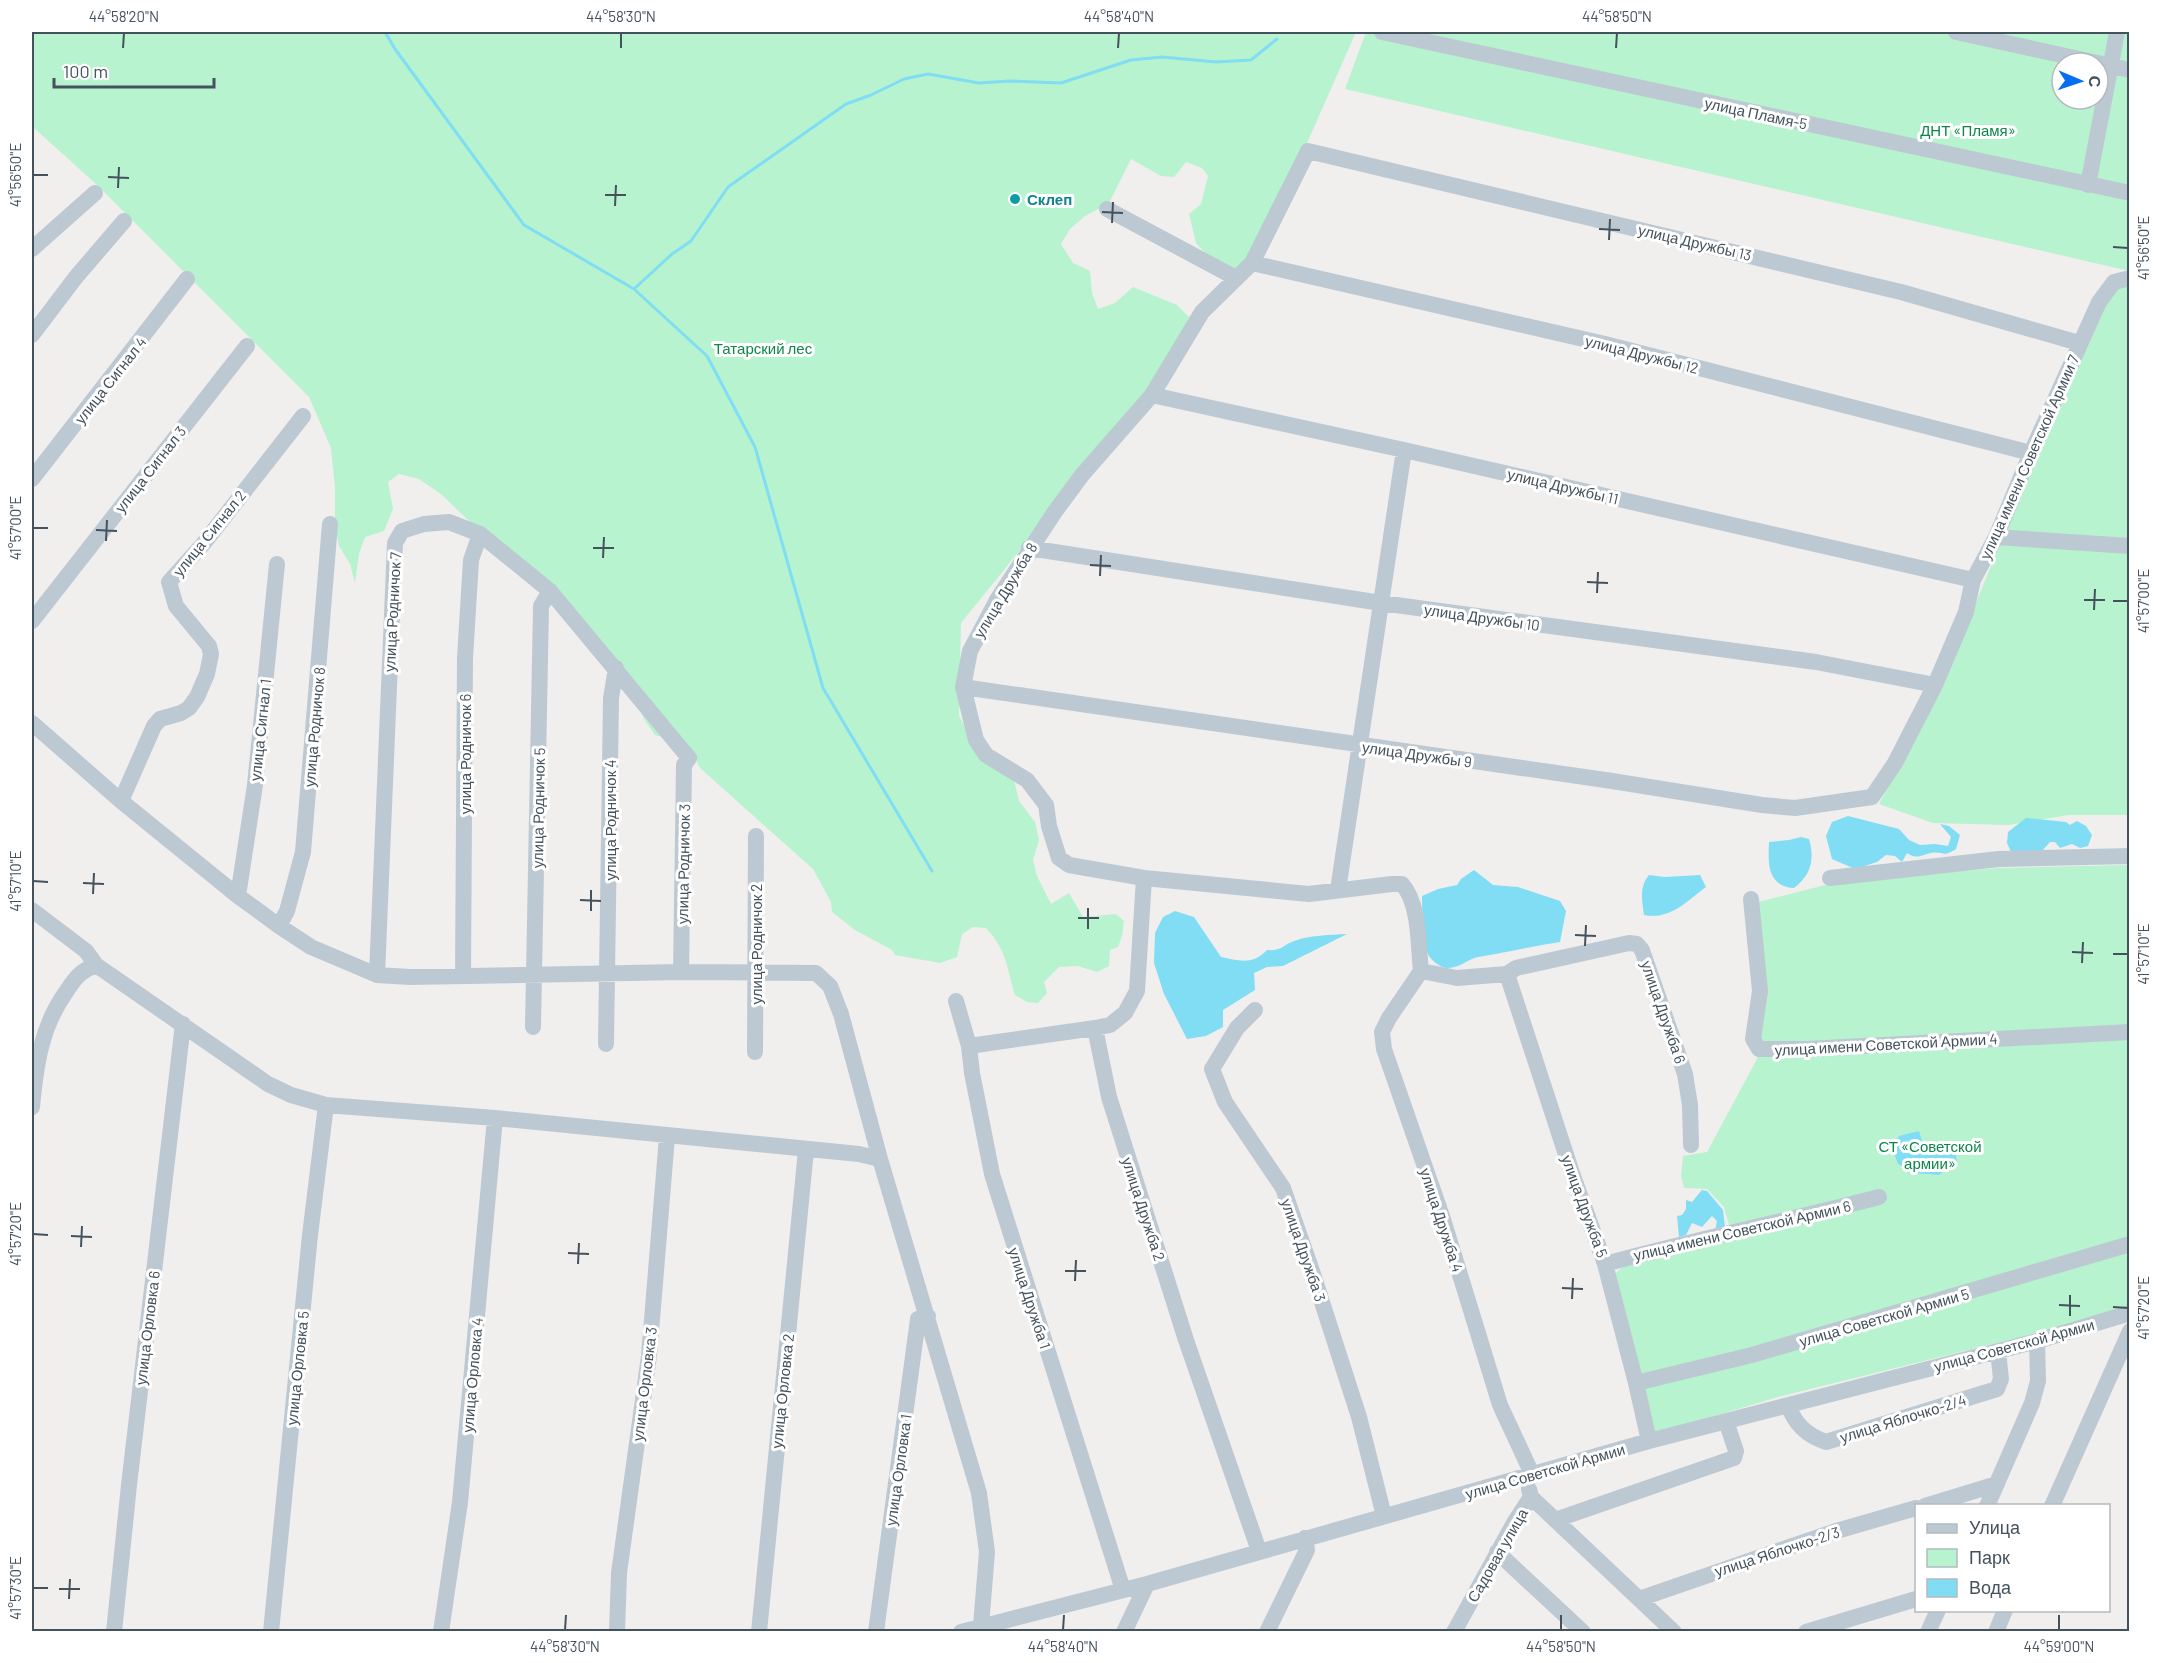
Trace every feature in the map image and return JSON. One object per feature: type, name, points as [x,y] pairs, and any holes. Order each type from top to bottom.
[{"type":"street","name":"улица Пламя-5","points":[[1382,32],[2130,194]]},
{"type":"street","points":[[1956,32],[2130,70]]},
{"type":"street","points":[[2088,185],[2117,32]]},
{"type":"street","name":"улица Дружба 8","points":[[1308,151],[1252,262],[1202,312],[1152,395],[1082,475],[1029,548],[997,600],[970,651],[963,687],[976,740],[986,755],[1027,780],[1046,805],[1049,826],[1059,858],[1069,865],[1144,878],[1309,894],[1402,884],[1409,891],[1413,902],[1421,971]]},
{"type":"street","name":"улица Дружбы 13","points":[[1308,151],[1901,292],[2079,343]]},
{"type":"street","points":[[32,249],[95,193]]},
{"type":"street","points":[[1107,209],[1236,279]]},
{"type":"street","points":[[32,335],[76,277],[124,221]]},
{"type":"street","name":"улица Дружбы 12","points":[[1252,262],[1605,344],[2031,453]]},
{"type":"street","name":"улица Сигнал 4","points":[[32,479],[188,279]]},
{"type":"street","name":"улица имени Советской Армии 7","points":[[1872,797],[1895,763],[1935,685],[1966,612],[1972,580],[1996,537],[2079,343],[2099,302],[2122,280]]},
{"type":"street","name":"улица Сигнал 3","points":[[32,621],[247,346]]},
{"type":"street","name":"улица Дружбы 11","points":[[1152,395],[1404,450],[1972,580]]},
{"type":"street","name":"улица Сигнал 2","points":[[121,801],[154,726],[160,719],[181,713],[189,708],[197,697],[207,674],[211,654],[209,646],[176,606],[169,582],[204,543],[303,416]]},
{"type":"street","points":[[1338,890],[1404,450]]},
{"type":"street","name":"улица Родничок 7","points":[[376,975],[395,543],[402,531],[424,524],[449,522],[480,534],[550,591],[689,758]]},
{"type":"street","name":"улица Родничок 8","points":[[279,926],[287,911],[303,852],[330,524]]},
{"type":"street","name":"улица Родничок 6","points":[[463,976],[465,657],[471,560],[480,534]]},
{"type":"street","points":[[1996,537],[2130,546]]},
{"type":"street","name":"улица Дружбы 10","points":[[1029,548],[1381,603],[1816,662],[1935,685]]},
{"type":"street","name":"улица Сигнал 1","points":[[238,896],[255,785],[277,564]]},
{"type":"street","name":"улица Родничок 5","points":[[533,1027],[541,606],[550,591]]},
{"type":"street","name":"улица Родничок 4","points":[[606,1044],[610,698],[616,668]]},
{"type":"street","name":"улица Дружбы 9","points":[[963,687],[1612,781],[1762,805],[1795,808],[1872,797]]},
{"type":"street","points":[[32,723],[121,801],[238,896],[311,947],[376,975],[816,973],[830,986],[841,1014],[880,1159],[980,1493],[987,1552],[981,1626]]},
{"type":"street","name":"улица Родничок 3","points":[[681,972],[684,765],[689,758]]},
{"type":"street","name":"улица Родничок 2","points":[[755,1052],[756,836]]},
{"type":"street","points":[[1830,878],[1999,859],[2130,856]]},
{"type":"street","points":[[969,1046],[1110,1025],[1125,1013],[1137,991],[1144,878]]},
{"type":"street","name":"улица имени Советской Армии 4","points":[[1751,899],[1760,991],[1754,1039],[1759,1049],[1806,1049],[2130,1032]]},
{"type":"street","points":[[32,910],[86,951],[96,965],[268,1084],[291,1095],[326,1105],[495,1118],[668,1137],[859,1154],[880,1159]]},
{"type":"street","name":"улица Дружба 6","points":[[1507,974],[1516,968],[1629,943],[1637,944],[1642,950],[1685,1074],[1690,1105],[1691,1145]]},
{"type":"street","points":[[32,1107],[40,1045],[54,1008],[81,971],[96,965]]},
{"type":"street","points":[[1421,971],[1457,978],[1507,974]]},
{"type":"street","name":"улица Дружба 4","points":[[1421,971],[1382,1032],[1384,1049],[1442,1216],[1500,1405],[1529,1475]]},
{"type":"street","name":"улица Дружба 5","points":[[1507,974],[1573,1176],[1605,1263],[1636,1383],[1648,1441]]},
{"type":"street","name":"улица Дружба 1","points":[[956,1001],[969,1046],[972,1073],[992,1174],[1123,1590]]},
{"type":"street","name":"улица Дружба 3","points":[[1256,1010],[1237,1028],[1212,1069],[1225,1102],[1283,1188],[1359,1417],[1384,1516]]},
{"type":"street","name":"улица Орловка 6","points":[[114,1632],[183,1024]]},
{"type":"street","name":"улица Дружба 2","points":[[1095,1028],[1109,1097],[1186,1340],[1259,1551]]},
{"type":"street","name":"улица Орловка 5","points":[[271,1632],[310,1235],[326,1105]]},
{"type":"street","name":"улица Орловка 4","points":[[441,1632],[460,1502],[495,1118]]},
{"type":"street","name":"улица Орловка 3","points":[[617,1632],[620,1573],[648,1356],[668,1137]]},
{"type":"street","name":"улица Орловка 2","points":[[759,1632],[806,1150]]},
{"type":"street","name":"улица имени Советской Армии 6","points":[[1605,1263],[1879,1197]]},
{"type":"street","name":"улица Советской Армии 5","points":[[1636,1383],[1752,1355],[2130,1244]]},
{"type":"street","name":"улица Орловка 1","points":[[876,1632],[918,1319],[928,1316]]},
{"type":"street","points":[[2053,1504],[2129,1322]]},
{"type":"street","name":"улица Советской Армии","points":[[961,1632],[1147,1584],[1648,1441],[2037,1341],[2129,1322]]},
{"type":"street","points":[[1988,1504],[2032,1403],[2037,1381],[2037,1341]]},
{"type":"street","name":"улица Яблочко-2/4","points":[[1788,1405],[1794,1421],[1815,1438],[1826,1442],[1998,1389],[2001,1379],[1998,1351]]},
{"type":"street","points":[[1555,1520],[1734,1458],[1736,1451],[1726,1421]]},
{"type":"street","name":"Садовая улица","points":[[1454,1632],[1497,1552],[1531,1497],[1529,1475]]},
{"type":"street","points":[[1932,1504],[1997,1484]]},
{"type":"street","points":[[1531,1497],[1674,1632]]},
{"type":"street","name":"улица Яблочко-2/3","points":[[1639,1599],[1833,1532],[1915,1509]]},
{"type":"street","points":[[1268,1632],[1307,1550],[1305,1538]]},
{"type":"street","points":[[1497,1552],[1583,1632]]},
{"type":"street","points":[[1124,1632],[1147,1584]]},
{"type":"street","points":[[1806,1632],[1915,1600]]},
{"type":"street","points":[[1928,1632],[1938,1612]]},
{"type":"street","points":[[1996,1632],[2005,1612]]},
{"type":"green space","name":"Татарский лес","points":[[32,32],[1356,32],[1281,202],[1252,252],[1234,272],[1210,258],[1196,243],[1189,214],[1201,204],[1208,176],[1202,168],[1186,162],[1174,177],[1161,176],[1131,159],[1109,203],[1085,216],[1070,229],[1061,244],[1073,263],[1090,271],[1092,293],[1098,309],[1115,303],[1133,287],[1177,305],[1189,317],[1183,334],[1146,394],[961,623],[959,716],[983,757],[1014,780],[1019,801],[1035,822],[1039,840],[1033,860],[1037,876],[1051,904],[1069,893],[1083,917],[1116,914],[1124,921],[1118,947],[1110,950],[1109,966],[1097,972],[1078,966],[1059,967],[1044,982],[1047,993],[1038,1003],[1027,1002],[1015,995],[999,945],[986,928],[973,927],[962,934],[957,957],[940,963],[895,955],[892,950],[855,930],[832,912],[831,902],[813,869],[700,768],[687,744],[655,735],[644,719],[623,670],[441,494],[419,479],[399,474],[388,482],[393,509],[384,531],[365,537],[359,554],[355,583],[350,564],[339,546],[335,524],[335,487],[331,448],[309,397],[96,184],[34,128],[32,129]]},
{"type":"green space","name":"ДНТ «Пламя»","points":[[1366,32],[2129,32],[2129,271],[1345,89]]},
{"type":"green space","points":[[2129,285],[2129,815],[2069,815],[2008,825],[1933,823],[1879,804],[1946,676],[2000,544],[2104,306],[2115,289]]},
{"type":"green space","name":"СТ «Советской армии»","points":[[2129,865],[2129,1307],[2021,1337],[1778,1397],[1651,1435],[1614,1275],[1621,1268],[1730,1228],[1724,1207],[1707,1189],[1684,1188],[1681,1176],[1683,1156],[1707,1152],[1757,1059],[1760,1042],[1754,903],[1837,882],[1866,879],[1999,868]]},
{"type":"water","points":[[1848,816],[1899,829],[1909,840],[1920,845],[1948,846],[1951,837],[1940,824],[1949,826],[1960,835],[1956,849],[1945,854],[1931,853],[1916,857],[1907,853],[1902,862],[1895,856],[1886,855],[1877,862],[1855,869],[1832,859],[1826,836],[1832,822]]},
{"type":"water","points":[[2026,818],[2066,822],[2070,825],[2077,821],[2086,826],[2092,835],[2088,846],[2080,848],[2072,844],[2060,848],[2055,842],[2050,842],[2042,851],[2012,854],[2007,843],[2008,832]]},
{"type":"water","points":[[1801,837],[1809,839],[1812,854],[1810,867],[1804,878],[1794,888],[1785,886],[1774,878],[1771,872],[1769,842]]},
{"type":"water","points":[[1474,870],[1493,885],[1518,887],[1560,901],[1566,911],[1560,942],[1478,957],[1452,968],[1442,967],[1430,958],[1423,925],[1422,896],[1438,889],[1457,885],[1461,879]]},
{"type":"water","points":[[1649,875],[1665,877],[1700,875],[1706,887],[1677,909],[1662,915],[1644,915],[1642,889]]},
{"type":"water","points":[[1175,911],[1194,917],[1221,957],[1234,960],[1251,960],[1267,950],[1279,949],[1294,941],[1307,938],[1347,934],[1283,966],[1267,967],[1254,973],[1255,990],[1223,1010],[1223,1027],[1206,1036],[1187,1039],[1164,994],[1154,963],[1155,933],[1163,917]]},
{"type":"water","points":[[1919,1131],[1922,1141],[1941,1144],[1955,1150],[1957,1161],[1939,1175],[1915,1173],[1898,1164],[1892,1148],[1899,1136]]},
{"type":"water","points":[[1702,1190],[1707,1191],[1723,1210],[1725,1227],[1715,1231],[1717,1221],[1712,1216],[1702,1227],[1692,1223],[1686,1235],[1679,1237],[1677,1216],[1682,1215],[1686,1209],[1686,1200],[1692,1202]]},
{"type":"waterway","points":[[385,32],[395,49],[524,225],[634,289],[672,254],[691,241],[728,187],[846,104],[904,79],[928,74],[979,83],[1010,81],[1061,83],[1131,60],[1162,57],[1216,62],[1251,60],[1277,39]]},
{"type":"waterway","points":[[634,289],[707,356],[755,447],[823,688],[932,871]]},
{"type":"place","name":"Склеп","points":[[1015,199]]}]
